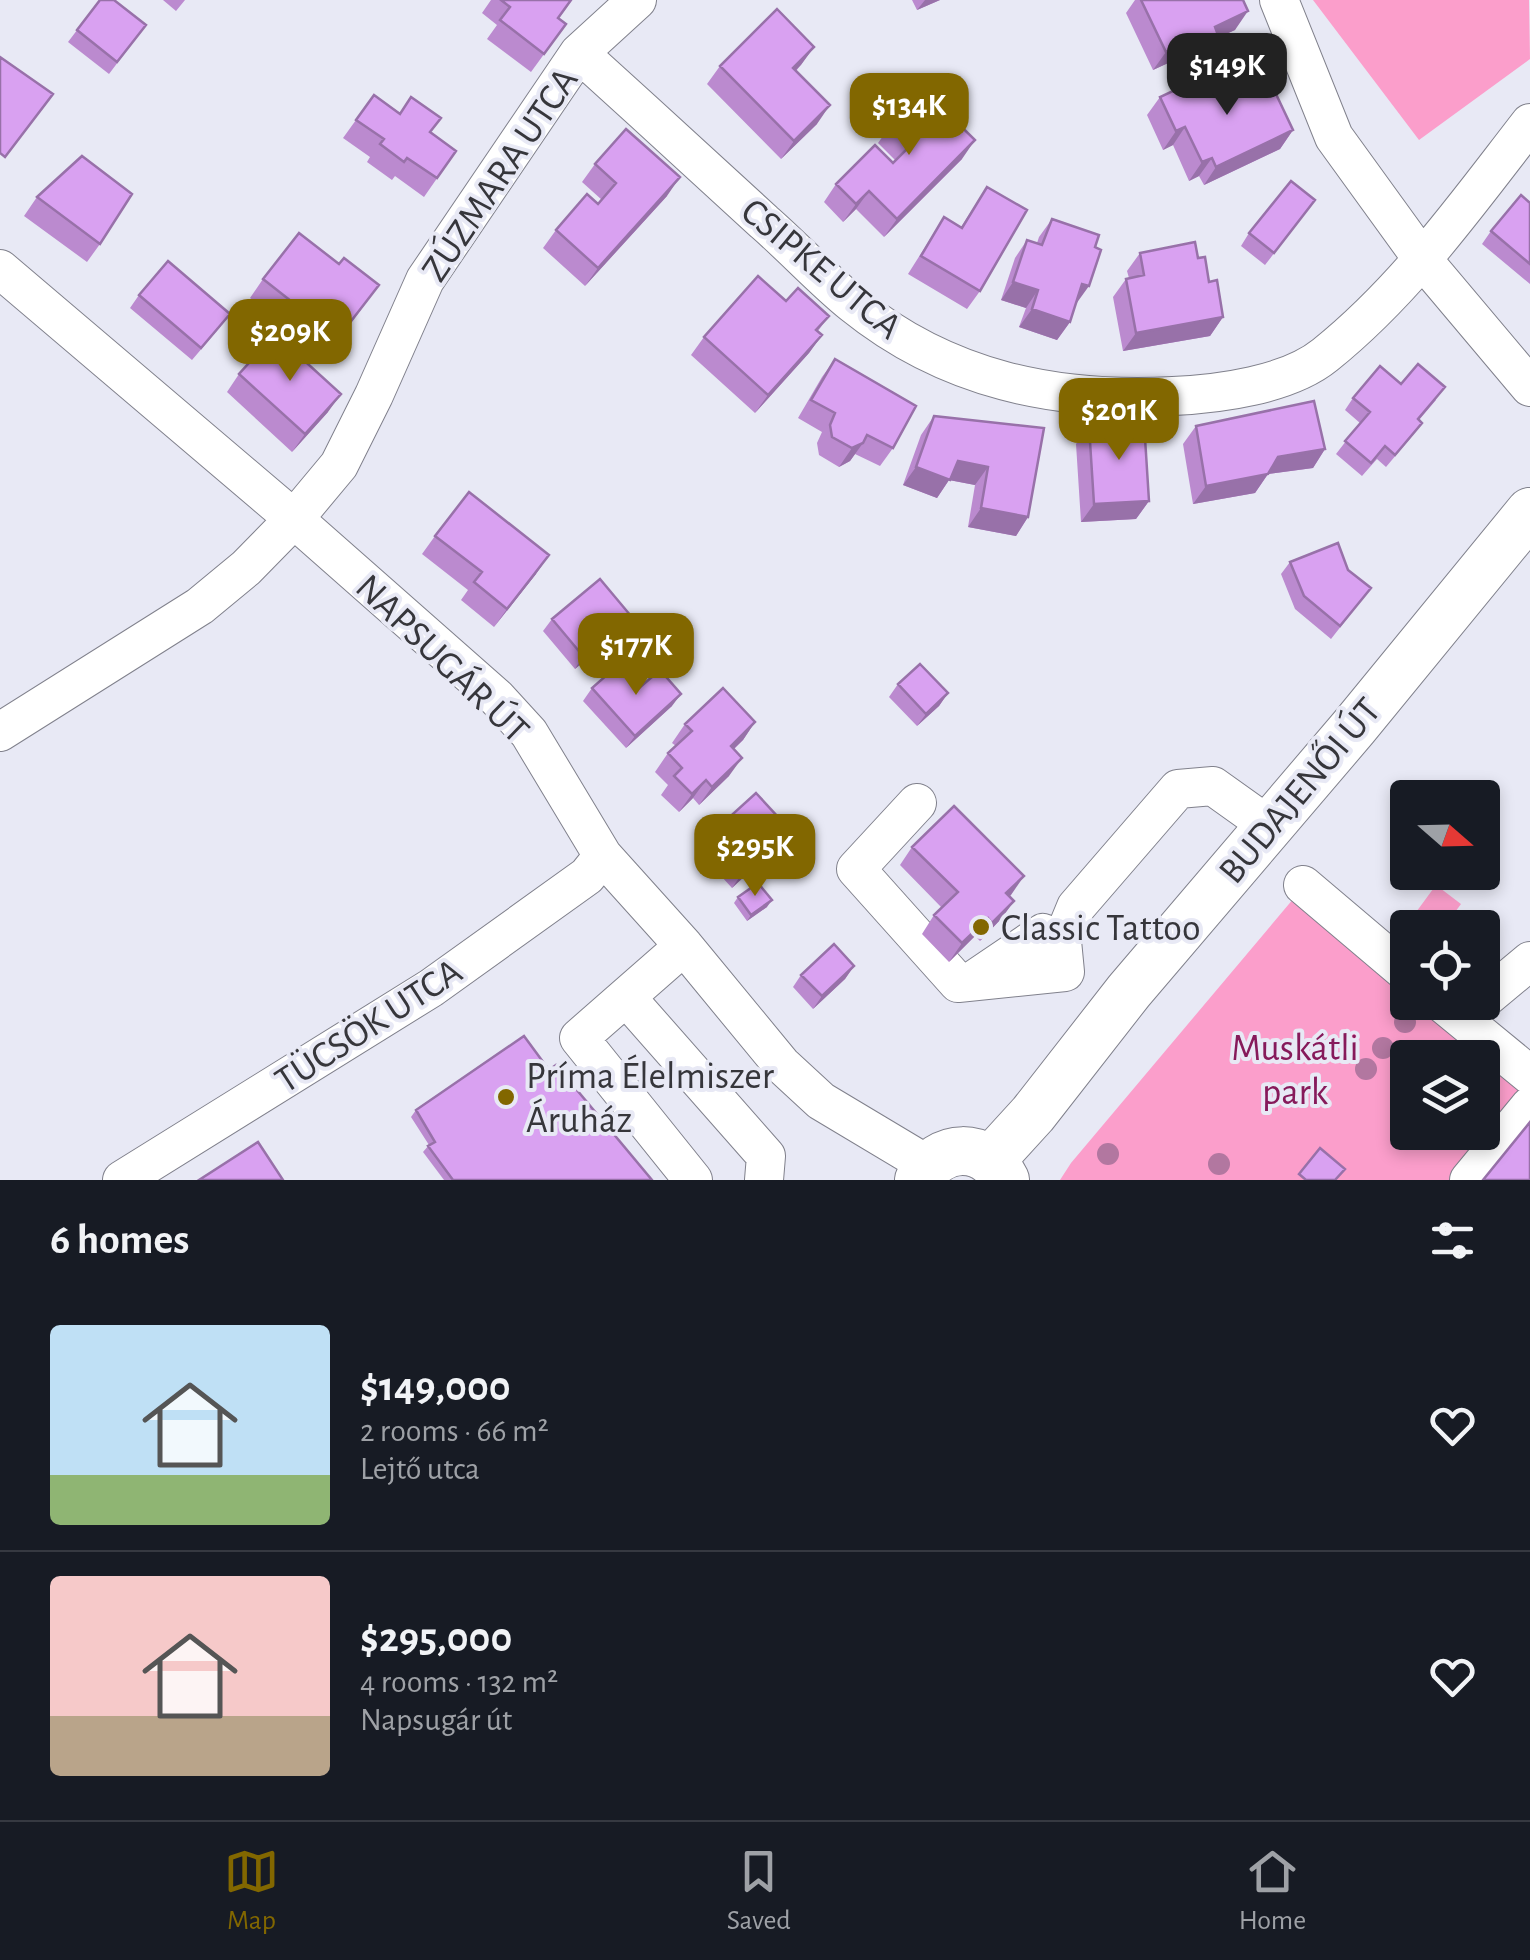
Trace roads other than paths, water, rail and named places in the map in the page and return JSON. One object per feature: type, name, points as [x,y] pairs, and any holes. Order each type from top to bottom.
[{"type":"main road","name":"BUDAJENŐI ÚT","points":[[998,1170],[1033,1114],[1129,990],[1530,512]]},
{"type":"main road","points":[[923,1173],[938,1156],[966,1150],[998,1170]]},
{"type":"street","name":"ZÚZMARA UTCA","points":[[0,732],[200,606],[246,568],[294,519],[338,465],[425,280],[579,53],[637,0]]},
{"type":"street","points":[[1279,0],[1334,137],[1423,260],[1530,387]]},
{"type":"street","name":"CSIPKE UTCA","points":[[579,53],[854,305],[917,347],[982,376],[1049,393],[1120,398],[1204,394],[1260,386],[1322,358],[1423,260],[1530,122]]},
{"type":"street","name":"NAPSUGÁR ÚT","points":[[0,269],[497,698],[529,733],[603,856],[782,1064],[822,1101],[923,1173]]},
{"type":"street","points":[[917,803],[856,869],[958,984],[972,981],[1043,933],[1062,940],[1076,908],[1178,789],[1213,786],[1269,826]]},
{"type":"street","name":"TÜCSÖK UTCA","points":[[122,1180],[431,988],[587,876],[603,856]]},
{"type":"street","points":[[1303,885],[1390,959]]},
{"type":"street","points":[[684,946],[579,1038],[694,1180]]},
{"type":"street","points":[[1500,983],[1530,962]]},
{"type":"street","points":[[626,997],[766,1156],[764,1180]]},
{"type":"street","points":[[1479,1020],[1530,1075]]},
{"type":"street","points":[[1469,1180],[1530,1106]]},
{"type":"place","name":"Classic Tattoo","points":[[981,927]]},
{"type":"place","name":"Príma Élelmiszer Áruház","points":[[506,1097]]},
{"type":"park label","name":"Muskátli park","points":[[1295,1069]]}]
